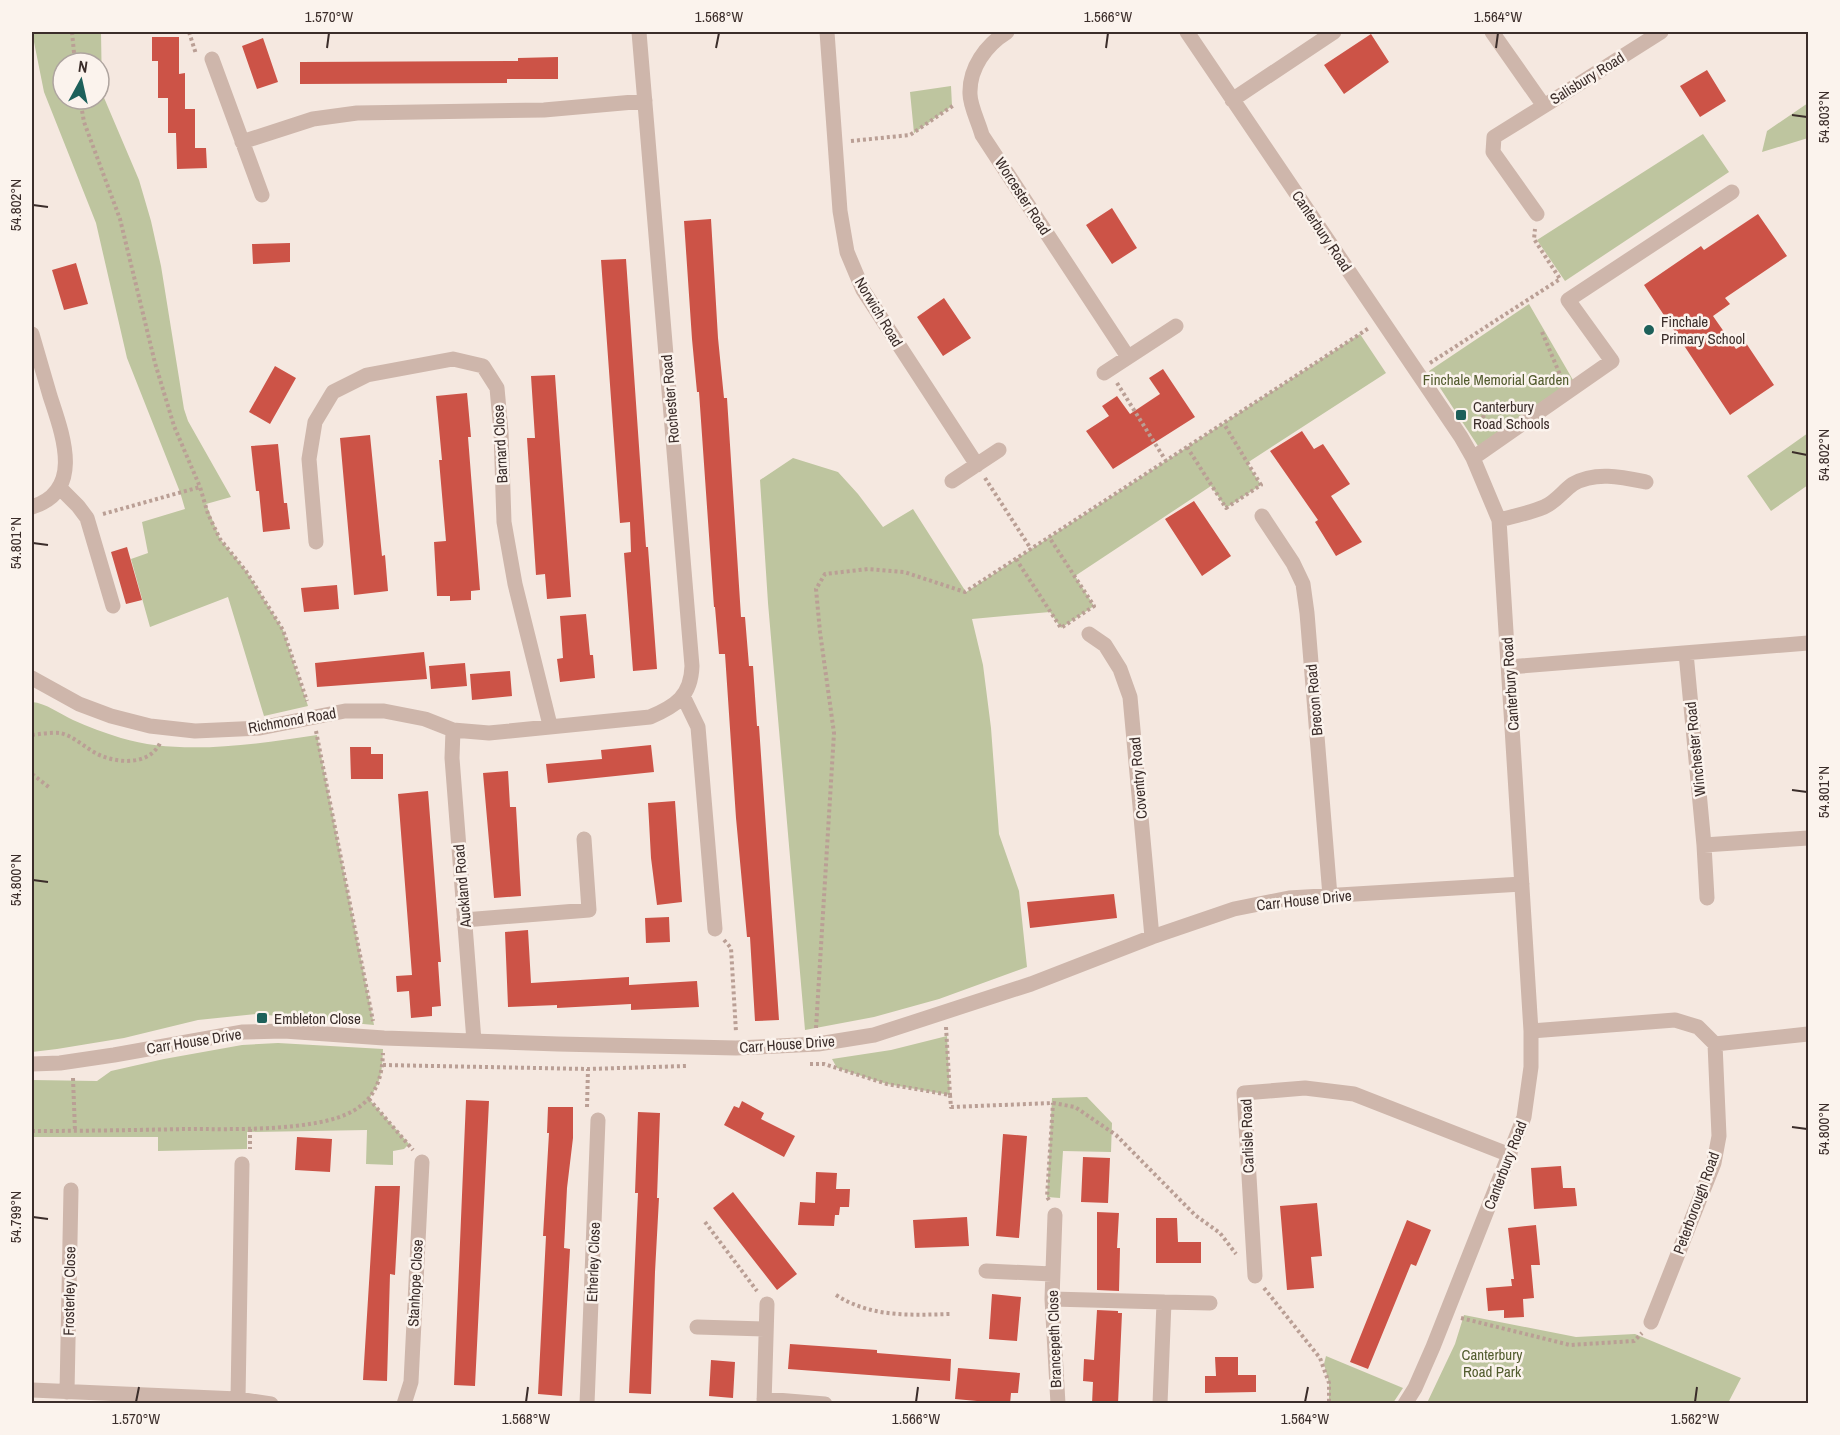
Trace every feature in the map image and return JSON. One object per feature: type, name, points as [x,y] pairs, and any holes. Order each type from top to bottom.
[{"type":"street","name":"Rochester Road","points":[[639,32],[692,666],[691,683],[683,696]]},
{"type":"street","name":"Norwich Road","points":[[827,32],[840,211],[847,252],[863,290],[977,465]]},
{"type":"street","name":"Worcester Road","points":[[1007,32],[994,40],[975,65],[969,95],[982,135],[1128,357]]},
{"type":"street","name":"Canterbury Road","points":[[1187,32],[1418,371],[1473,458],[1499,520],[1531,1031],[1531,1067],[1524,1117],[1510,1155],[1446,1315],[1415,1388],[1405,1404]]},
{"type":"street","points":[[1232,100],[1334,32]]},
{"type":"street","name":"Salisbury Road","points":[[1492,32],[1544,106]]},
{"type":"street","name":"Salisbury Road","points":[[1537,214],[1493,152],[1494,137],[1661,32]]},
{"type":"street","points":[[212,59],[262,195]]},
{"type":"street","points":[[242,142],[313,119],[357,113],[544,111],[645,101]]},
{"type":"street","points":[[1473,458],[1612,361],[1568,300],[1732,192]]},
{"type":"street","points":[[1106,372],[1176,326]]},
{"type":"street","points":[[32,334],[65,444],[65,468],[60,488],[42,504],[32,507]]},
{"type":"street","name":"Barnard Close","points":[[316,542],[309,459],[315,422],[333,392],[367,375],[453,359],[483,366],[497,388],[504,522],[515,584],[550,725]]},
{"type":"street","points":[[952,481],[999,450]]},
{"type":"street","points":[[1499,520],[1544,507],[1558,500],[1573,485],[1589,478],[1616,476],[1646,482]]},
{"type":"street","points":[[60,488],[87,518],[113,606]]},
{"type":"street","name":"Brecon Road","points":[[1262,516],[1293,563],[1303,584],[1330,896]]},
{"type":"street","name":"Coventry Road","points":[[1089,634],[1105,645],[1120,669],[1130,697],[1152,937]]},
{"type":"street","points":[[1509,667],[1809,643]]},
{"type":"street","name":"Winchester Road","points":[[1686,653],[1707,898]]},
{"type":"street","name":"Richmond Road","points":[[32,678],[78,704],[131,721],[167,728],[195,731],[260,728],[345,711],[384,711],[425,719],[453,730]]},
{"type":"street","points":[[453,730],[489,733],[550,725],[650,717],[670,708],[683,696],[698,727],[715,929]]},
{"type":"street","name":"Auckland Road","points":[[453,730],[452,758],[474,1041]]},
{"type":"street","points":[[1704,845],[1809,838]]},
{"type":"street","points":[[465,920],[589,910],[584,839]]},
{"type":"street","name":"Carr House Drive","points":[[32,1064],[73,1061],[243,1032],[284,1031],[474,1041],[736,1048],[818,1044],[874,1035],[945,1012],[1031,984],[1152,937],[1234,909],[1289,898],[1522,884]]},
{"type":"street","points":[[1531,1031],[1675,1020],[1698,1027],[1715,1044],[1809,1035]]},
{"type":"street","name":"Peterborough Road","points":[[1651,1322],[1714,1162],[1719,1136],[1715,1044]]},
{"type":"street","name":"Carlisle Road","points":[[1255,1276],[1244,1093],[1305,1088],[1354,1094],[1510,1155]]},
{"type":"street","name":"Etherley Close","points":[[587,1404],[598,1120]]},
{"type":"street","points":[[238,1399],[246,1160]]},
{"type":"street","name":"Stanhope Close","points":[[404,1404],[411,1382],[422,1162]]},
{"type":"street","name":"Frosterley Close","points":[[67,1392],[71,1190]]},
{"type":"street","name":"Brancepeth Close","points":[[1055,1215],[1052,1299],[1058,1404]]},
{"type":"street","name":"Brancepeth Close","points":[[986,1271],[1052,1274]]},
{"type":"street","points":[[1052,1299],[1210,1303]]},
{"type":"street","points":[[1160,1404],[1164,1302]]},
{"type":"street","points":[[767,1304],[764,1401],[825,1404]]},
{"type":"street","points":[[697,1326],[766,1329]]},
{"type":"street","points":[[32,1390],[238,1399],[271,1404]]},
{"type":"path","points":[[72,32],[74,51]]},
{"type":"path","points":[[836,142],[910,135],[969,95]]},
{"type":"path","points":[[82,111],[84,122],[120,219],[154,363],[174,426],[220,539],[246,571],[283,630],[312,717],[375,1037]]},
{"type":"path","points":[[1418,371],[1560,279],[1534,239],[1537,214]]},
{"type":"path","points":[[818,1044],[816,1028],[834,733],[816,589],[825,574],[868,569],[904,572],[965,592],[1382,320]]},
{"type":"path","points":[[1542,332],[1563,381]]},
{"type":"path","points":[[1106,372],[1166,461]]},
{"type":"path","points":[[1475,400],[1484,413],[1479,438],[1489,432]]},
{"type":"path","points":[[1187,447],[1226,508],[1260,485],[1224,423]]},
{"type":"path","points":[[977,465],[1030,549]]},
{"type":"path","points":[[87,518],[200,487]]},
{"type":"path","points":[[1016,559],[1061,628],[1094,606],[1049,537]]},
{"type":"path","points":[[32,735],[61,733],[103,756],[143,760],[152,755],[159,746],[167,728]]},
{"type":"path","points":[[32,774],[50,788]]},
{"type":"path","points":[[715,929],[731,948],[736,1048]]},
{"type":"path","points":[[945,1012],[951,1107],[1053,1103],[1075,1107],[1116,1135],[1195,1215],[1220,1233],[1320,1358],[1329,1383],[1329,1404]]},
{"type":"path","points":[[73,1061],[75,1131]]},
{"type":"path","points":[[807,1064],[824,1064],[887,1084],[950,1095]]},
{"type":"path","points":[[32,1131],[249,1129],[310,1123],[336,1118],[354,1110],[369,1099],[378,1086],[382,1065],[588,1069],[693,1066]]},
{"type":"path","points":[[588,1069],[586,1106],[598,1120]]},
{"type":"path","points":[[369,1099],[422,1162]]},
{"type":"path","points":[[1053,1103],[1047,1197],[1055,1215]]},
{"type":"path","points":[[246,1160],[249,1129]]},
{"type":"path","points":[[705,1222],[767,1304]]},
{"type":"path","points":[[836,1296],[849,1304],[874,1312],[913,1315],[951,1314]]},
{"type":"path","points":[[1446,1315],[1570,1345],[1634,1341],[1651,1322]]},
{"type":"green space","points":[[32,32],[101,32],[101,51],[51,51],[51,110],[44,92]]},
{"type":"green space","points":[[951,86],[952,106],[914,133],[910,92]]},
{"type":"green space","points":[[1808,103],[1808,138],[1762,152],[1767,131]]},
{"type":"green space","points":[[52,111],[110,111],[139,180],[151,221],[161,266],[184,409],[188,421],[231,497],[206,504],[220,539],[246,571],[283,630],[308,706],[264,716],[228,597],[150,627],[131,559],[148,553],[142,522],[185,509],[127,358],[96,223]]},
{"type":"green space","points":[[1703,134],[1729,172],[1565,281],[1537,240]]},
{"type":"green space","name":"Finchale Memorial Garden","points":[[1529,304],[1573,380],[1478,446],[1429,371]]},
{"type":"green space","points":[[1360,334],[1386,373],[1247,463],[1261,485],[1226,508],[1211,486],[1075,576],[1094,606],[1061,628],[1050,612],[972,619],[983,665],[991,728],[999,834],[1019,891],[1027,967],[939,999],[874,1017],[805,1030],[768,603],[760,480],[793,458],[838,472],[883,527],[913,509],[966,592]]},
{"type":"green space","points":[[1808,433],[1808,485],[1771,511],[1747,476]]},
{"type":"green space","points":[[32,702],[42,704],[79,723],[115,736],[168,746],[219,747],[317,735],[374,1025],[256,1014],[198,1020],[124,1038],[32,1052]]},
{"type":"green space","points":[[947,1036],[950,1095],[887,1084],[837,1068],[832,1059],[891,1050]]},
{"type":"green space","points":[[278,1043],[383,1049],[377,1086],[369,1099],[409,1144],[404,1149],[393,1151],[393,1165],[366,1164],[367,1130],[247,1132],[247,1149],[158,1151],[158,1137],[32,1137],[32,1080],[97,1081],[111,1071],[164,1059],[242,1045]]},
{"type":"green space","points":[[1087,1097],[1112,1123],[1111,1152],[1063,1151],[1060,1198],[1047,1197],[1052,1098]]},
{"type":"green space","name":"Canterbury Road Park","points":[[1464,1315],[1576,1337],[1635,1334],[1741,1378],[1728,1403],[1427,1403],[1455,1344]]},
{"type":"green space","points":[[1326,1356],[1403,1388],[1393,1403],[1329,1403],[1329,1383],[1324,1364]]},
{"type":"building","points":[[1371,34],[1389,62],[1344,94],[1324,65]]},
{"type":"building","points":[[152,37],[179,37],[179,74],[185,73],[185,109],[195,109],[195,148],[206,148],[207,168],[177,169],[176,133],[168,133],[168,98],[158,98],[158,61],[152,61]]},
{"type":"building","points":[[263,38],[278,82],[257,89],[242,46]]},
{"type":"building","points":[[558,57],[558,79],[507,79],[507,83],[300,84],[300,62],[518,61],[518,58]]},
{"type":"building","points":[[1707,70],[1726,101],[1700,117],[1680,86]]},
{"type":"building","points":[[1112,208],[1137,248],[1112,264],[1086,225]]},
{"type":"building","points":[[1758,214],[1787,256],[1725,298],[1730,304],[1713,316],[1736,349],[1746,343],[1774,385],[1730,415],[1644,285],[1701,246],[1704,250]]},
{"type":"building","points":[[711,219],[718,338],[724,398],[727,398],[741,617],[745,617],[749,666],[753,666],[757,726],[759,726],[779,1020],[755,1021],[750,937],[747,937],[736,818],[725,654],[719,654],[714,607],[684,221]]},
{"type":"building","points":[[290,243],[290,262],[253,264],[252,244]]},
{"type":"building","points":[[626,259],[657,669],[633,671],[624,553],[631,552],[630,522],[620,523],[601,260]]},
{"type":"building","points":[[76,263],[88,304],[64,310],[52,270]]},
{"type":"building","points":[[944,298],[971,338],[943,356],[917,317]]},
{"type":"building","points":[[275,366],[296,378],[270,424],[249,412]]},
{"type":"building","points":[[1163,369],[1195,417],[1113,469],[1086,431],[1109,416],[1102,406],[1117,396],[1130,414],[1160,394],[1149,378]]},
{"type":"building","points":[[555,375],[571,597],[547,599],[545,574],[536,575],[527,438],[535,438],[531,376]]},
{"type":"building","points":[[467,393],[471,437],[468,437],[480,590],[471,591],[471,600],[450,601],[450,596],[437,596],[434,542],[446,541],[436,396]]},
{"type":"building","points":[[1302,431],[1314,449],[1323,444],[1350,484],[1331,496],[1362,542],[1336,556],[1315,522],[1318,520],[1270,451]]},
{"type":"building","points":[[370,435],[382,556],[385,555],[388,591],[354,595],[340,438]]},
{"type":"building","points":[[278,444],[284,503],[287,503],[290,529],[263,532],[251,446]]},
{"type":"building","points":[[1194,501],[1231,556],[1202,576],[1165,519]]},
{"type":"building","points":[[127,547],[142,600],[126,604],[111,552]]},
{"type":"building","points":[[337,585],[339,609],[304,612],[301,588]]},
{"type":"building","points":[[586,614],[595,678],[560,682],[557,659],[563,658],[560,616]]},
{"type":"building","points":[[424,652],[427,679],[317,687],[315,663]]},
{"type":"building","points":[[465,663],[467,686],[431,689],[429,666]]},
{"type":"building","points":[[510,671],[512,696],[472,700],[470,674]]},
{"type":"building","points":[[651,745],[654,772],[548,783],[546,764],[602,759],[601,750]]},
{"type":"building","points":[[350,747],[371,747],[371,754],[383,754],[383,779],[351,779]]},
{"type":"building","points":[[508,771],[510,807],[516,807],[521,896],[494,898],[483,773]]},
{"type":"building","points":[[428,791],[441,962],[438,962],[441,1006],[432,1007],[432,1016],[411,1018],[409,991],[397,992],[396,976],[412,975],[398,794]]},
{"type":"building","points":[[675,801],[682,902],[657,905],[651,858],[648,803]]},
{"type":"building","points":[[1114,894],[1117,918],[1030,928],[1027,902]]},
{"type":"building","points":[[669,917],[670,942],[646,943],[645,918]]},
{"type":"building","points":[[528,930],[531,983],[629,977],[629,985],[697,981],[699,1007],[631,1010],[631,1004],[557,1008],[557,1005],[508,1007],[505,932]]},
{"type":"building","points":[[466,1100],[489,1101],[475,1386],[454,1385]]},
{"type":"building","points":[[742,1101],[764,1113],[761,1119],[795,1136],[784,1157],[724,1125],[734,1106],[739,1108]]},
{"type":"building","points":[[548,1107],[573,1107],[573,1138],[567,1188],[564,1248],[570,1249],[562,1396],[538,1394],[546,1236],[543,1236],[549,1133],[547,1133]]},
{"type":"building","points":[[638,1112],[660,1113],[651,1394],[629,1393],[638,1193],[635,1193]]},
{"type":"building","points":[[1003,1134],[1027,1136],[1019,1238],[996,1236]]},
{"type":"building","points":[[297,1137],[332,1139],[330,1172],[295,1170]]},
{"type":"building","points":[[1083,1157],[1110,1158],[1108,1203],[1081,1202]]},
{"type":"building","points":[[1561,1166],[1563,1188],[1575,1188],[1577,1206],[1534,1209],[1531,1168]]},
{"type":"building","points":[[816,1172],[837,1173],[836,1189],[850,1189],[849,1207],[840,1207],[839,1215],[835,1215],[834,1226],[798,1225],[800,1202],[815,1203]]},
{"type":"building","points":[[375,1186],[400,1186],[395,1275],[390,1274],[387,1381],[363,1380]]},
{"type":"building","points":[[733,1192],[797,1274],[777,1290],[713,1208]]},
{"type":"building","points":[[1317,1203],[1322,1256],[1311,1257],[1314,1288],[1287,1290],[1280,1206]]},
{"type":"building","points":[[1097,1212],[1119,1213],[1117,1248],[1120,1248],[1119,1291],[1097,1290]]},
{"type":"building","points":[[967,1217],[969,1246],[915,1248],[913,1220]]},
{"type":"building","points":[[1156,1218],[1177,1218],[1178,1242],[1201,1242],[1201,1263],[1156,1263]]},
{"type":"building","points":[[1407,1220],[1431,1230],[1416,1266],[1411,1264],[1368,1369],[1350,1362]]},
{"type":"building","points":[[1536,1225],[1540,1265],[1531,1265],[1534,1298],[1523,1299],[1524,1317],[1504,1318],[1504,1310],[1488,1311],[1486,1288],[1512,1286],[1511,1279],[1514,1279],[1508,1228]]},
{"type":"building","points":[[992,1294],[1021,1297],[1017,1341],[989,1339]]},
{"type":"building","points":[[1097,1310],[1122,1313],[1118,1404],[1092,1404],[1093,1382],[1083,1381],[1084,1359],[1094,1360]]},
{"type":"building","points":[[790,1344],[877,1350],[877,1353],[951,1359],[950,1381],[788,1369]]},
{"type":"building","points":[[1215,1357],[1238,1357],[1238,1375],[1256,1375],[1256,1392],[1205,1393],[1205,1376],[1216,1376]]},
{"type":"building","points":[[711,1360],[735,1362],[733,1398],[709,1396]]},
{"type":"building","points":[[958,1368],[1020,1373],[1018,1393],[1011,1393],[1010,1404],[955,1399]]},
{"type":"place","name":"Finchale Primary School","points":[[1649,330]]},
{"type":"place","name":"Canterbury Road Schools","points":[[1461,415]]},
{"type":"place","name":"Embleton Close","points":[[262,1018]]}]
